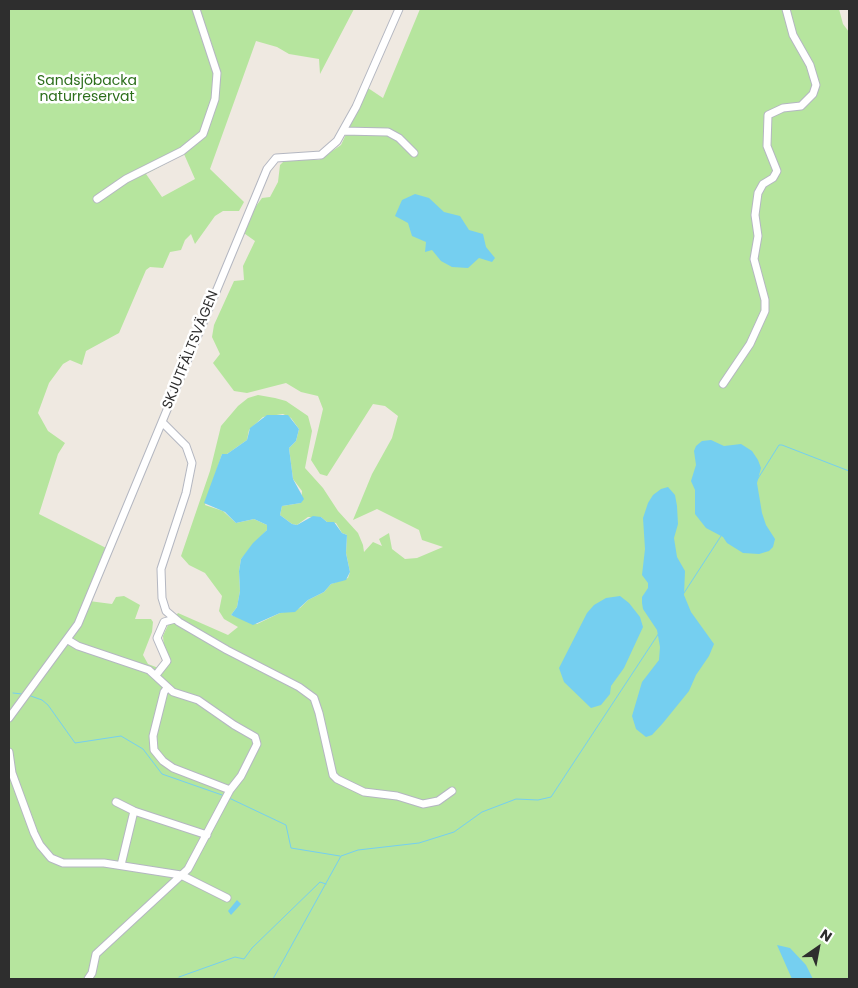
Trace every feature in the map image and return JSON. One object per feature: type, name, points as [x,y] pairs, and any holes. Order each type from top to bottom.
[{"type":"street","points":[[97,199],[126,179],[196,142],[206,128],[215,99],[218,73],[196,9]]},
{"type":"street","name":"SKJUTFÄLTSVÄGEN","points":[[399,9],[337,141],[325,153],[310,157],[281,157],[270,163],[162,422],[186,446],[192,463],[186,493],[160,569],[162,603],[166,611],[175,619],[228,650],[299,687],[314,698],[333,775],[337,779],[364,792],[397,796],[423,804],[438,801],[452,791]]},
{"type":"street","points":[[723,384],[750,344],[765,311],[765,300],[754,259],[758,236],[755,205],[760,188],[773,178],[777,171],[767,146],[768,115],[783,108],[802,106],[813,94],[816,85],[810,65],[793,35],[786,9]]},
{"type":"street","points":[[343,130],[388,132],[399,138],[414,153]]},
{"type":"street","points":[[9,718],[36,678],[68,640],[82,616],[162,422]]},
{"type":"street","points":[[156,675],[167,661],[156,638],[164,622],[175,619]]},
{"type":"street","points":[[68,640],[78,646],[127,661],[156,675],[167,688],[198,700],[234,726],[255,737],[257,744],[188,869],[96,954],[92,973],[88,979]]},
{"type":"street","points":[[167,688],[164,692],[153,736],[154,750],[163,761],[174,768],[230,790]]},
{"type":"street","points":[[9,752],[16,784],[34,833],[45,853],[62,863],[121,865],[181,875],[226,898]]},
{"type":"street","points":[[116,802],[134,811],[207,835]]},
{"type":"street","points":[[121,865],[134,811]]},
{"type":"green space","name":"Sandsjöbacka naturreservat","points":[[9,9],[354,9],[320,74],[319,59],[289,54],[277,47],[256,41],[210,169],[244,202],[239,211],[223,211],[215,216],[195,244],[191,234],[185,240],[181,250],[170,252],[163,268],[150,267],[146,270],[119,333],[86,351],[82,365],[70,360],[63,364],[49,383],[38,413],[48,431],[65,443],[58,454],[39,514],[112,551],[89,601],[112,604],[116,597],[124,596],[140,605],[135,619],[151,619],[153,622],[152,632],[143,655],[148,664],[161,669],[170,658],[164,648],[163,636],[168,625],[178,613],[228,635],[238,627],[224,619],[219,611],[222,596],[205,573],[189,565],[181,556],[210,471],[221,426],[238,406],[248,398],[258,395],[286,401],[308,416],[312,431],[305,468],[323,488],[338,511],[358,533],[364,552],[373,542],[382,546],[379,539],[389,533],[392,549],[405,559],[417,558],[443,547],[422,540],[419,530],[377,509],[353,520],[372,474],[392,438],[398,416],[385,406],[373,404],[327,476],[320,474],[311,460],[323,409],[318,396],[301,392],[286,383],[247,393],[234,391],[213,363],[220,354],[212,337],[214,325],[234,281],[244,280],[243,266],[255,241],[241,231],[251,213],[262,198],[270,197],[278,182],[280,165],[285,160],[319,160],[341,145],[368,88],[383,98],[420,9],[839,9],[843,24],[849,32],[849,979],[9,979]],"holes":[[[184,154],[195,179],[162,197],[146,174]],[[283,414],[291,418],[299,429],[296,441],[289,448],[293,479],[302,491],[301,503],[282,506],[280,515],[292,524],[297,525],[308,517],[321,517],[327,522],[336,523],[342,533],[347,535],[346,553],[350,572],[348,578],[331,584],[324,592],[308,600],[300,608],[280,613],[257,624],[231,615],[237,607],[240,591],[239,571],[241,559],[267,530],[267,525],[254,519],[236,523],[223,511],[205,505],[222,454],[227,454],[247,440],[249,430],[263,417]]]},
{"type":"water","points":[[415,194],[429,198],[444,212],[460,216],[469,230],[483,234],[486,247],[495,258],[492,262],[479,258],[468,268],[452,267],[441,261],[432,250],[425,252],[426,242],[412,236],[408,223],[395,216],[402,200]]},
{"type":"water","points":[[267,415],[288,415],[299,429],[296,441],[289,448],[293,479],[304,499],[301,503],[282,506],[280,515],[292,524],[297,525],[313,516],[321,517],[327,522],[334,522],[342,533],[347,535],[346,553],[350,572],[346,580],[331,584],[324,592],[308,600],[295,612],[280,613],[253,625],[231,615],[237,607],[240,591],[239,571],[241,559],[253,543],[267,530],[267,525],[254,519],[236,523],[225,512],[204,503],[222,454],[227,454],[247,440],[250,428]]},
{"type":"water","points":[[711,440],[724,446],[741,444],[752,451],[758,460],[761,468],[757,483],[762,513],[766,525],[775,539],[773,547],[769,551],[759,554],[743,553],[727,543],[723,537],[706,528],[695,514],[695,490],[691,481],[696,465],[694,451],[696,446],[702,441]]},
{"type":"water","points":[[668,487],[675,495],[677,506],[678,524],[674,538],[677,557],[685,571],[684,595],[691,612],[714,644],[689,691],[652,735],[646,737],[636,729],[632,716],[642,682],[659,660],[660,647],[657,630],[643,609],[642,603],[642,597],[648,588],[648,583],[642,575],[645,549],[643,518],[653,495],[661,489]]},
{"type":"water","points":[[620,596],[629,603],[640,617],[643,627],[624,668],[611,686],[610,694],[601,705],[591,708],[564,682],[559,668],[587,613],[594,605],[606,598]]},
{"type":"water","points":[[237,900],[241,904],[231,915],[228,911]]},
{"type":"water","points":[[777,945],[790,948],[806,965],[813,979],[792,979]]},
{"type":"waterway","points":[[757,480],[779,445],[849,471]]},
{"type":"waterway","points":[[684,593],[721,536]]},
{"type":"waterway","points":[[273,979],[341,856],[358,850],[419,843],[454,832],[482,812],[516,799],[538,800],[551,797],[659,633]]},
{"type":"waterway","points":[[13,693],[22,694]]},
{"type":"waterway","points":[[28,695],[42,700],[48,705],[75,743],[121,736],[143,749],[162,774],[222,795]]},
{"type":"waterway","points":[[229,798],[286,825],[291,848],[340,856]]},
{"type":"waterway","points":[[179,977],[235,957],[244,959],[252,948],[320,882],[326,884]]}]
